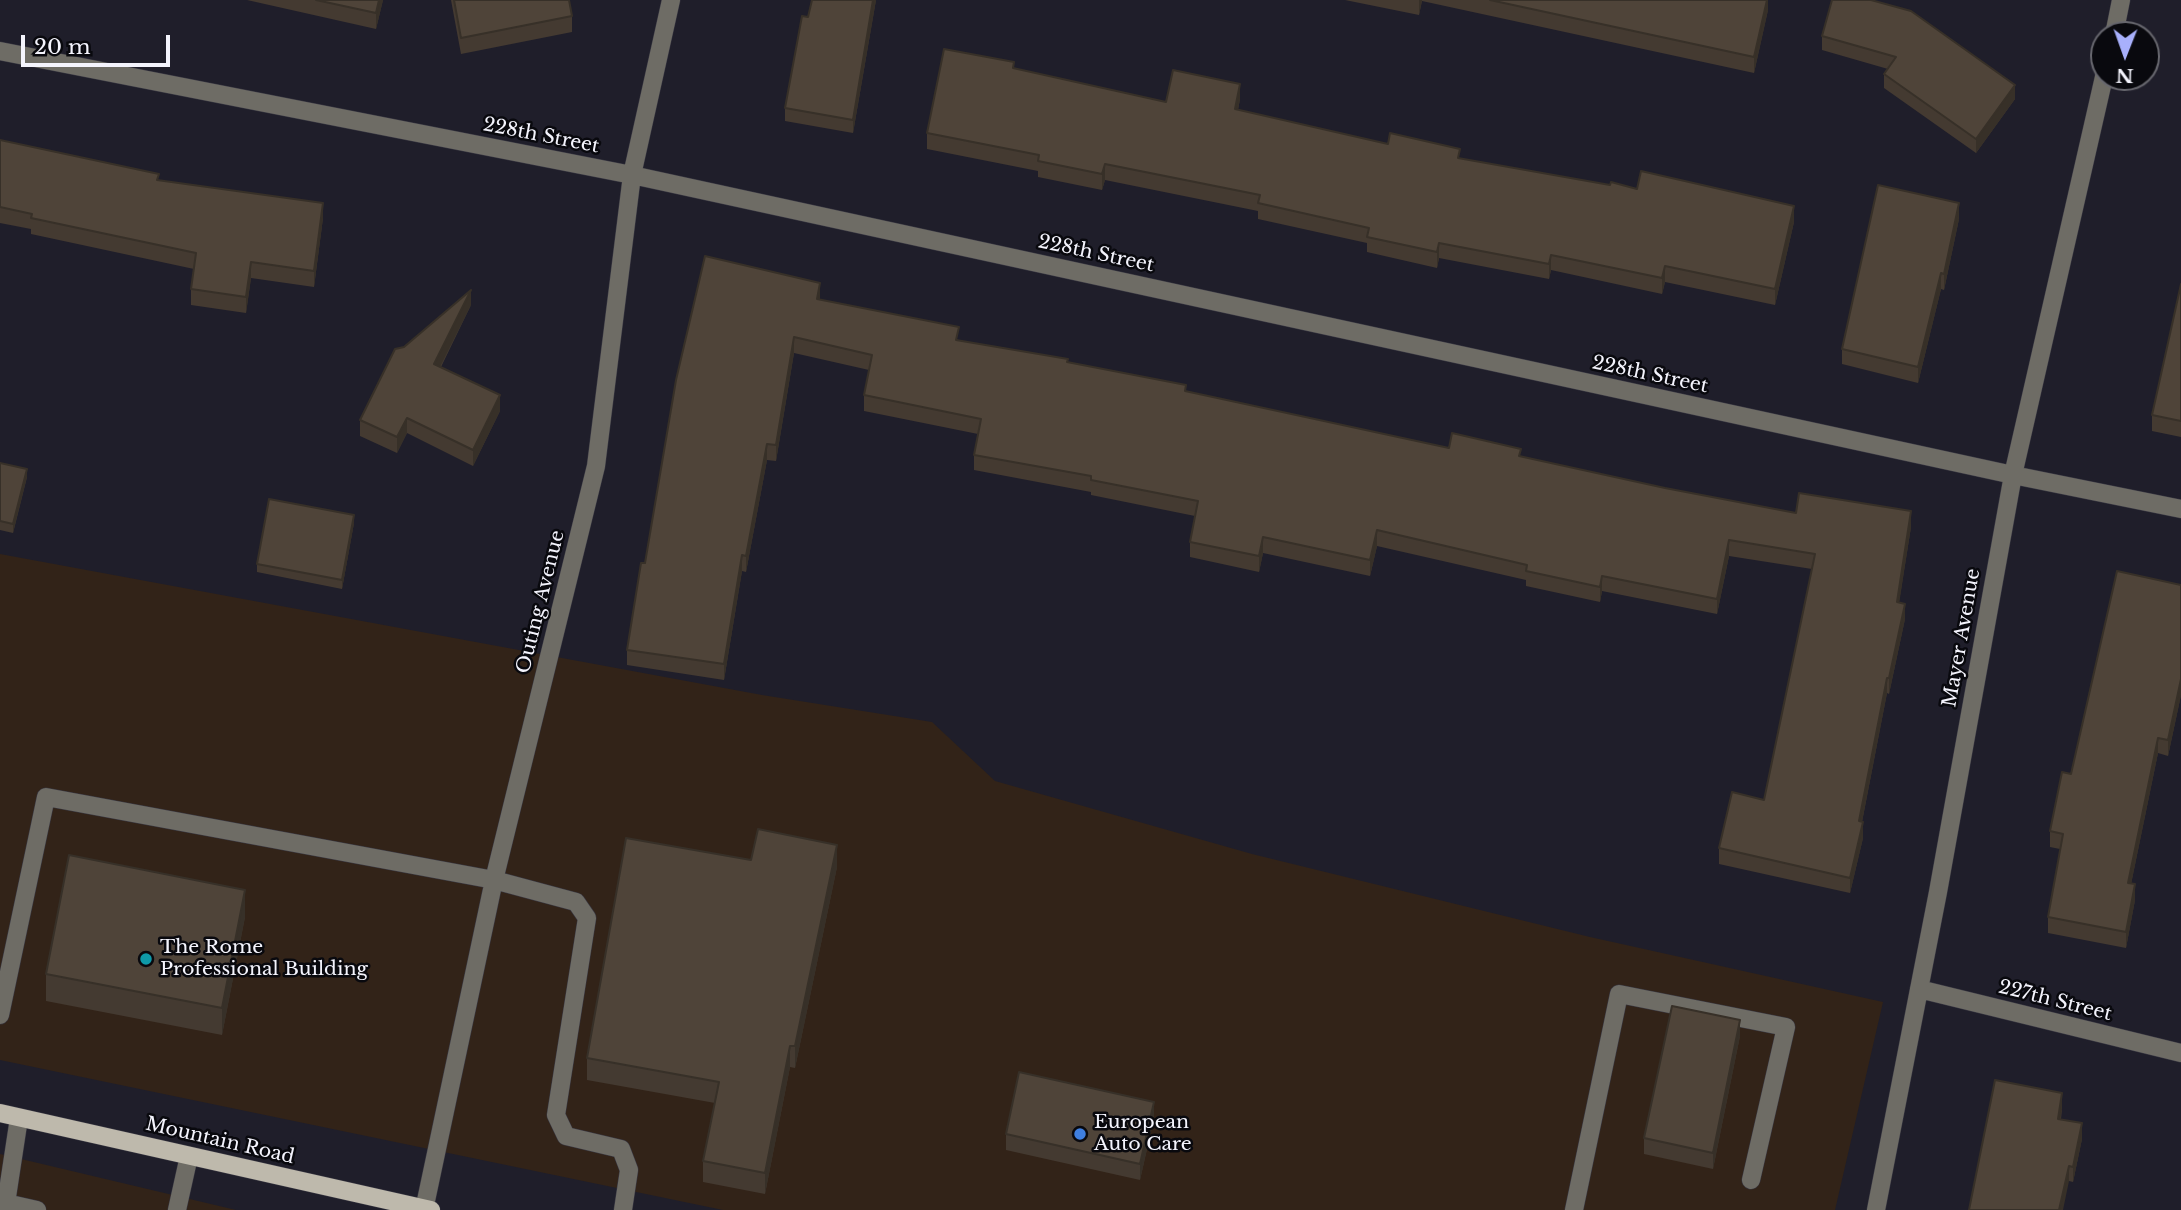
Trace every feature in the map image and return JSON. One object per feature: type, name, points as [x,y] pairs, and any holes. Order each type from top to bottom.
[{"type":"main road","name":"Mountain Road","points":[[0,1113],[427,1210]]},
{"type":"street","name":"Outing Avenue","points":[[427,1210],[494,880],[596,466],[632,175],[671,0]]},
{"type":"street","points":[[2116,21],[2121,0]]},
{"type":"street","name":"228th Street","points":[[0,51],[632,175],[2013,475],[2181,509]]},
{"type":"street","name":"Mayer Avenue","points":[[1876,1210],[2013,475],[2101,91]]},
{"type":"street","points":[[0,1016],[46,797],[494,880],[576,902],[587,918],[556,1115],[566,1136],[621,1149],[629,1170],[623,1210]]},
{"type":"street","name":"227th Street","points":[[1919,989],[2181,1053]]},
{"type":"street","points":[[1574,1210],[1619,994],[1786,1027],[1751,1180]]},
{"type":"street","points":[[19,1118],[5,1206],[37,1210]]},
{"type":"street","points":[[177,1210],[189,1156]]},
{"type":"shaded area","points":[[0,554],[762,695],[932,722],[995,781],[1252,854],[1590,937],[1883,1002],[1835,1210],[723,1210],[0,1060]]},
{"type":"shaded area","points":[[0,1154],[236,1210],[0,1210]]},
{"type":"building","points":[[316,0],[379,0],[376,13]]},
{"type":"building","points":[[454,0],[569,0],[572,16],[461,38]]},
{"type":"building","points":[[812,0],[873,0],[853,120],[785,108],[802,16],[808,17]]},
{"type":"building","points":[[1490,0],[1767,0],[1754,57]]},
{"type":"building","points":[[1832,0],[1871,0],[1911,11],[2015,85],[1976,139],[1884,74],[1896,57],[1822,36]]},
{"type":"building","points":[[944,49],[1014,62],[1013,68],[1166,102],[1173,70],[1240,84],[1235,109],[1388,144],[1390,133],[1460,149],[1458,158],[1610,185],[1611,182],[1637,189],[1641,171],[1794,206],[1775,289],[1665,266],[1662,278],[1551,255],[1549,264],[1439,243],[1437,252],[1367,237],[1369,228],[1258,203],[1260,195],[1105,164],[1102,174],[1038,161],[1039,155],[927,133]]},
{"type":"building","points":[[0,140],[159,174],[157,180],[323,203],[314,271],[251,262],[246,297],[191,289],[196,253],[31,218],[32,214],[0,207]]},
{"type":"building","points":[[1878,185],[1959,203],[1944,274],[1941,273],[1918,367],[1842,349]]},
{"type":"building","points":[[705,256],[820,283],[817,299],[959,327],[956,340],[1068,359],[1067,362],[1186,385],[1185,391],[1449,448],[1452,433],[1521,449],[1519,456],[1796,513],[1799,493],[1911,511],[1897,602],[1905,604],[1887,678],[1859,821],[1863,822],[1850,878],[1719,848],[1732,792],[1764,800],[1815,554],[1729,540],[1717,599],[1602,576],[1600,587],[1526,571],[1527,565],[1377,530],[1370,560],[1263,537],[1259,556],[1190,542],[1198,501],[1091,480],[1091,476],[974,455],[981,419],[864,395],[872,355],[794,337],[776,445],[767,444],[746,556],[742,555],[724,664],[627,650],[641,563],[645,563],[676,380]]},
{"type":"building","points":[[2181,284],[2181,421],[2152,415]]},
{"type":"building","points":[[471,290],[434,364],[500,395],[473,450],[407,418],[397,437],[360,420],[395,349],[404,347]]},
{"type":"building","points":[[0,463],[27,469],[13,524],[0,521]]},
{"type":"building","points":[[269,499],[354,515],[342,580],[257,564]]},
{"type":"building","points":[[2117,571],[2181,585],[2181,679],[2168,740],[2158,738],[2128,883],[2135,884],[2126,932],[2048,917],[2063,834],[2050,831],[2062,772],[2071,774]]},
{"type":"building","points":[[758,829],[837,845],[795,1046],[790,1046],[765,1173],[703,1161],[719,1082],[587,1058],[626,838],[751,860]]},
{"type":"building","name":"The Rome Professional Building","points":[[69,855],[245,890],[222,1008],[46,974]]},
{"type":"building","points":[[1672,1006],[1740,1020],[1713,1153],[1644,1138]]},
{"type":"building","name":"European Auto Care","points":[[1019,1072],[1154,1102],[1140,1164],[1006,1134]]},
{"type":"building","points":[[1995,1080],[2062,1093],[2058,1119],[2082,1123],[2073,1167],[2069,1166],[2059,1210],[1969,1210]]},
{"type":"place","name":"The Rome Professional Building","points":[[146,959]]},
{"type":"place","name":"European Auto Care","points":[[1080,1134]]}]
